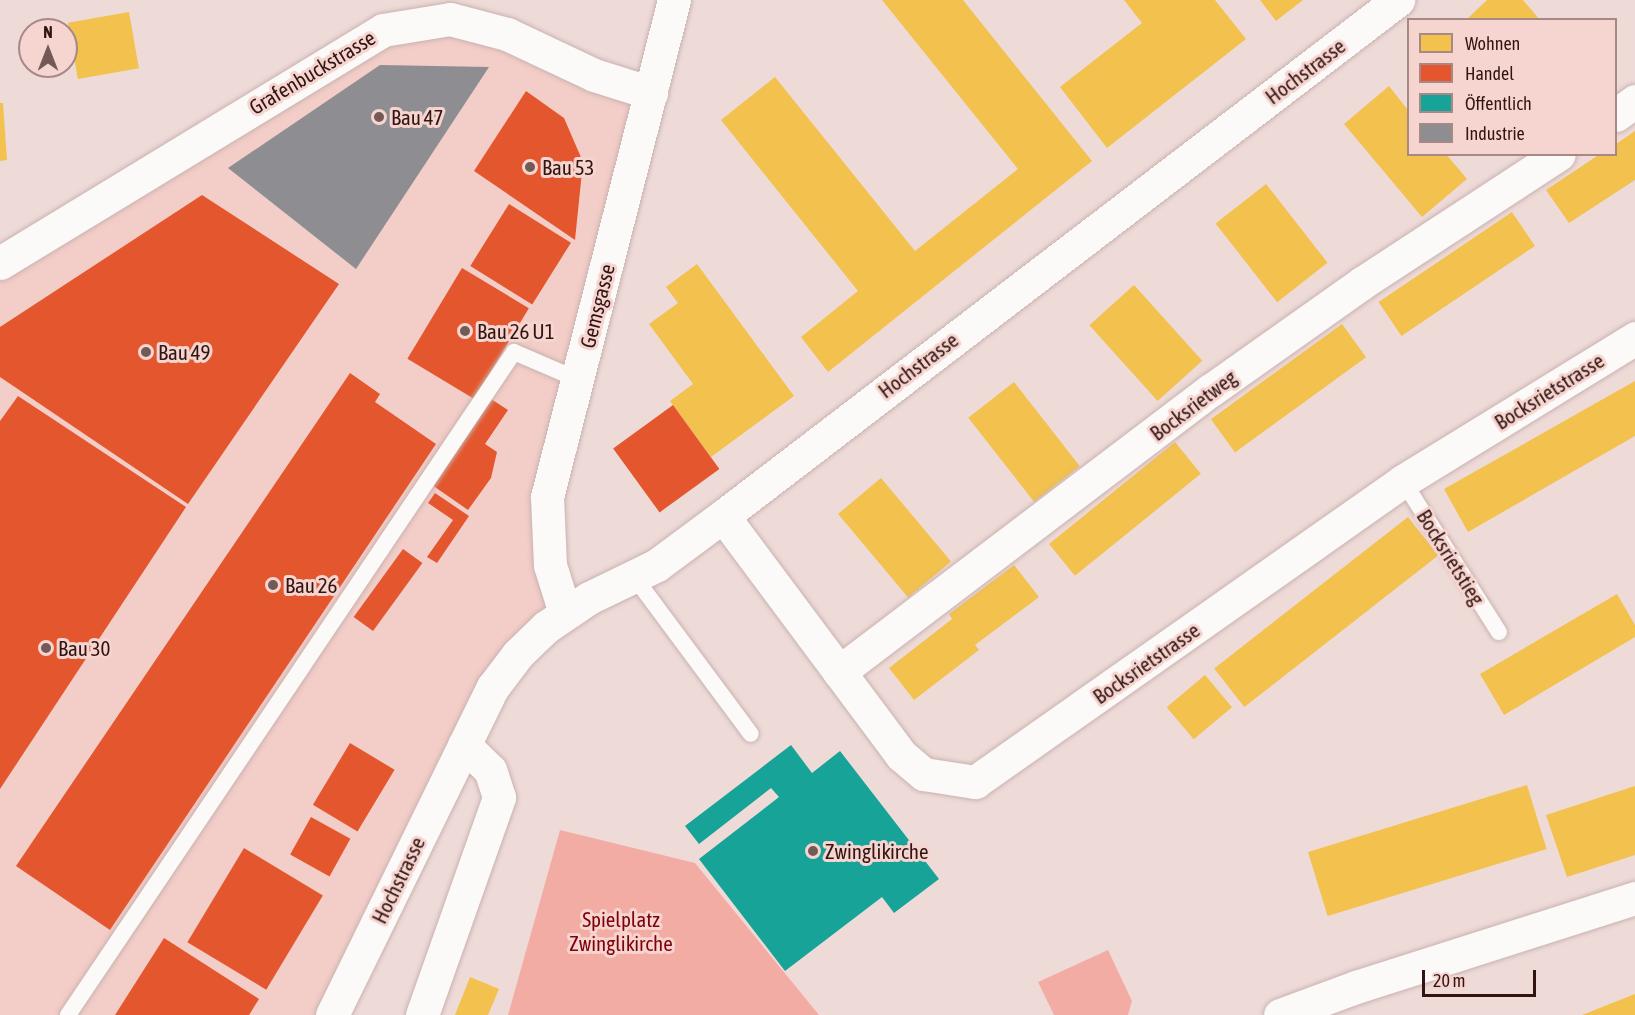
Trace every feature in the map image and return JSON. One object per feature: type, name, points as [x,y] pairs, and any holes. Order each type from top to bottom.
[{"type":"street","name":"Gemsgasse","points":[[565,613],[550,565],[547,497],[579,380],[674,0]]},
{"type":"street","name":"Hochstrasse","points":[[332,1015],[493,687],[510,663],[565,613],[635,578],[723,516],[1398,0]]},
{"type":"street","name":"Grafenbuckstrasse","points":[[0,263],[383,30],[450,19],[507,34],[594,75],[651,93]]},
{"type":"street","points":[[1617,114],[1635,101]]},
{"type":"street","name":"Bocksrietweg","points":[[839,672],[1211,390],[1362,284],[1556,156]]},
{"type":"street","name":"Bocksrietstrasse","points":[[723,516],[901,755],[924,774],[975,782],[1403,481],[1635,338]]},
{"type":"street","points":[[422,1015],[499,798],[490,770],[464,746]]},
{"type":"street","points":[[1280,1015],[1356,987],[1635,898]]},
{"type":"lane","points":[[68,1015],[514,352],[579,380]]},
{"type":"lane","name":"Bocksrietstieg","points":[[1403,481],[1499,633]]},
{"type":"lane","points":[[635,578],[751,734]]},
{"type":"shaded area","points":[[450,19],[651,93],[556,459],[565,613],[518,654],[332,1015],[0,1015],[0,263],[383,30]]},
{"type":"green space","name":"Spielplatz Zwinglikirche","points":[[560,830],[695,863],[819,1015],[508,1015]]},
{"type":"green space","points":[[1108,950],[1132,1001],[1128,1015],[1054,1015],[1038,982]]},
{"type":"building: Wohnen","points":[[882,0],[963,0],[1092,161],[828,372],[801,337],[858,291],[721,120],[775,77],[915,251],[1018,169]]},
{"type":"building: Wohnen","points":[[1124,0],[1215,0],[1246,39],[1107,148],[1060,87],[1142,23]]},
{"type":"building: Wohnen","points":[[1260,0],[1303,0],[1276,21]]},
{"type":"building: Wohnen","points":[[1487,0],[1523,0],[1538,18],[1468,18]]},
{"type":"building: Wohnen","points":[[129,12],[139,68],[78,79],[78,21]]},
{"type":"building: Wohnen","points":[[1389,86],[1407,109],[1407,156],[1448,156],[1467,179],[1422,217],[1344,124]]},
{"type":"building: Wohnen","points":[[0,103],[3,103],[7,160],[0,161]]},
{"type":"building: Wohnen","points":[[1635,131],[1635,180],[1569,223],[1546,190],[1597,156],[1617,156],[1617,143]]},
{"type":"building: Wohnen","points":[[1266,184],[1328,263],[1277,302],[1216,223]]},
{"type":"building: Wohnen","points":[[1512,212],[1535,246],[1401,336],[1379,302]]},
{"type":"building: Wohnen","points":[[697,264],[794,396],[711,457],[670,401],[693,384],[649,324],[678,303],[666,287]]},
{"type":"building: Wohnen","points":[[1134,285],[1202,361],[1158,401],[1089,325]]},
{"type":"building: Wohnen","points":[[1342,324],[1366,357],[1235,452],[1211,419]]},
{"type":"building: Wohnen","points":[[1635,381],[1635,436],[1468,532],[1444,489]]},
{"type":"building: Wohnen","points":[[1014,382],[1080,466],[1034,502],[968,418]]},
{"type":"building: Wohnen","points":[[1175,442],[1201,474],[1075,576],[1049,544]]},
{"type":"building: Wohnen","points":[[881,478],[951,561],[908,597],[838,514]]},
{"type":"building: Wohnen","points":[[1408,517],[1438,556],[1244,707],[1214,668]]},
{"type":"building: Wohnen","points":[[1014,565],[1039,597],[975,645],[979,650],[914,700],[889,668],[952,619],[949,614]]},
{"type":"building: Wohnen","points":[[1617,594],[1635,625],[1635,637],[1504,715],[1480,674]]},
{"type":"building: Wohnen","points":[[1205,675],[1232,707],[1194,739],[1167,707]]},
{"type":"building: Wohnen","points":[[1527,785],[1547,849],[1328,916],[1308,852]]},
{"type":"building: Wohnen","points":[[1635,786],[1635,855],[1567,877],[1546,815]]},
{"type":"building: Wohnen","points":[[470,977],[499,989],[488,1015],[455,1015]]},
{"type":"building: Wohnen","points":[[1635,994],[1635,1015],[1582,1015]]},
{"type":"building: Handel","name":"Bau 53","points":[[526,91],[564,118],[583,162],[575,240],[474,171]]},
{"type":"building: Handel","name":"Bau 49","points":[[202,195],[339,284],[188,504],[0,377],[0,327]]},
{"type":"building: Handel","points":[[509,204],[571,243],[532,305],[470,266]]},
{"type":"building: Handel","name":"Bau 26 U1","points":[[462,268],[529,308],[474,399],[407,359]]},
{"type":"building: Handel","name":"Bau 26","points":[[350,373],[380,394],[375,402],[436,444],[110,930],[16,866]]},
{"type":"building: Handel","name":"Bau 30","points":[[18,396],[186,507],[0,789],[0,421]]},
{"type":"building: Handel","points":[[491,399],[508,410],[485,444],[497,452],[491,478],[468,510],[432,485]]},
{"type":"building: Handel","points":[[673,405],[719,469],[660,512],[613,448]]},
{"type":"building: Handel","points":[[435,493],[469,516],[437,563],[427,557],[453,520],[428,503]]},
{"type":"building: Handel","points":[[403,549],[422,563],[373,631],[354,617]]},
{"type":"building: Handel","points":[[350,743],[395,770],[357,831],[313,805]]},
{"type":"building: Handel","points":[[311,817],[350,839],[330,876],[290,855]]},
{"type":"building: Handel","points":[[244,848],[323,895],[266,990],[187,942]]},
{"type":"building: Handel","points":[[164,938],[259,999],[249,1015],[115,1015]]},
{"type":"building: Öffentlich","name":"Zwinglikirche","points":[[791,745],[812,773],[840,751],[939,879],[894,913],[882,897],[785,971],[699,859],[779,797],[771,788],[699,844],[685,826]]},
{"type":"building: Industrie","name":"Bau 47","points":[[380,65],[489,67],[356,269],[228,168]]},
{"type":"place","name":"Bau 47","points":[[379,117]]},
{"type":"place","name":"Bau 53","points":[[530,167]]},
{"type":"place","name":"Bau 26 U1","points":[[465,331]]},
{"type":"place","name":"Bau 49","points":[[146,352]]},
{"type":"place","name":"Bau 26","points":[[273,585]]},
{"type":"place","name":"Bau 30","points":[[46,648]]},
{"type":"place","name":"Zwinglikirche","points":[[813,851]]}]
